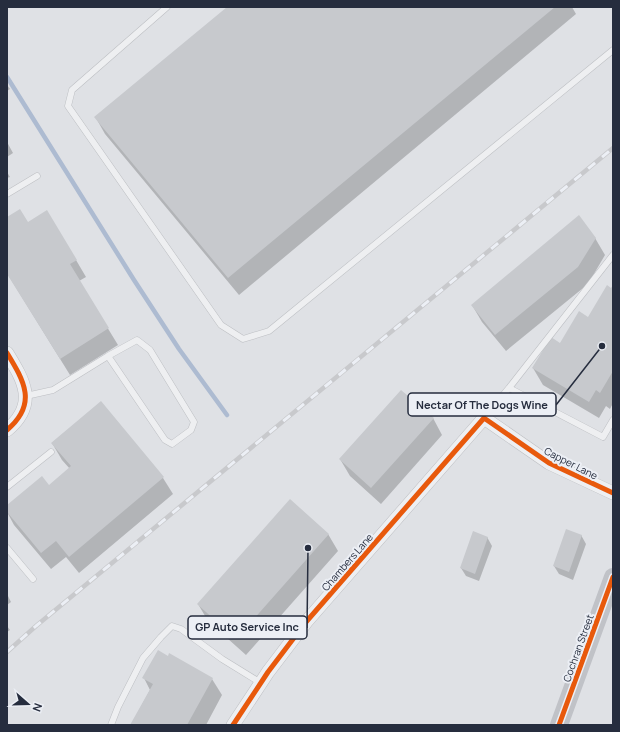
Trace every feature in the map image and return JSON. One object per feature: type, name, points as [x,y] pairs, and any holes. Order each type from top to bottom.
[{"type":"main road","name":"Cochran Street","points":[[559,725],[613,577]]},
{"type":"street","points":[[7,353],[21,375],[25,385],[26,396],[23,410],[13,425],[7,430]]},
{"type":"street","name":"Capper Lane","points":[[484,418],[548,463],[613,493]]},
{"type":"street","name":"Chambers Lane","points":[[233,725],[261,683],[306,622],[484,418]]},
{"type":"lane","points":[[168,7],[72,90],[68,106],[221,325],[243,339],[269,332],[613,50]]},
{"type":"lane","points":[[7,194],[37,176]]},
{"type":"lane","points":[[484,418],[510,388],[613,256]]},
{"type":"lane","points":[[26,396],[53,390],[108,356],[136,340],[150,350],[194,422],[191,430],[172,444],[165,440],[108,356]]},
{"type":"lane","points":[[510,388],[603,437],[613,420]]},
{"type":"lane","points":[[7,487],[51,452]]},
{"type":"lane","points":[[7,548],[33,579]]},
{"type":"lane","points":[[111,725],[118,707],[143,658],[172,626],[181,629],[222,659],[261,683]]},
{"type":"building","points":[[227,7],[555,7],[228,278],[94,117]]},
{"type":"building","points":[[20,209],[28,222],[47,210],[77,260],[70,264],[109,328],[60,359],[7,274],[7,217]]},
{"type":"building","points":[[579,215],[596,238],[578,267],[495,335],[471,305]]},
{"type":"building","points":[[607,285],[611,288],[613,285],[613,371],[600,393],[596,390],[589,402],[532,368],[551,337],[560,343],[579,311],[588,317]]},
{"type":"building","points":[[401,390],[434,418],[371,488],[339,459]]},
{"type":"building","points":[[101,401],[164,477],[69,557],[56,541],[41,553],[7,512],[7,505],[42,476],[49,485],[71,466],[51,443]]},
{"type":"building","points":[[290,499],[329,534],[236,639],[197,604]]},
{"type":"building","points":[[566,529],[582,535],[569,572],[553,566]]},
{"type":"building","points":[[473,531],[488,537],[475,574],[460,568]]},
{"type":"building","points":[[158,650],[168,656],[169,653],[213,678],[187,725],[130,725],[153,684],[142,678]]},
{"type":"waterway","points":[[7,77],[134,280],[179,349],[227,415]]},
{"type":"railway","points":[[7,652],[36,626],[613,148]]},
{"type":"cycle path","points":[[7,353],[19,373],[25,392],[25,402],[22,411],[17,420],[7,430]]},
{"type":"cycle path","points":[[233,725],[268,672],[306,622],[484,418],[549,463],[613,493]]},
{"type":"cycle path","points":[[559,725],[613,577]]},
{"type":"place","name":"Nectar Of The Dogs Wine","points":[[602,346]]},
{"type":"place","name":"GP Auto Service Inc","points":[[308,548]]}]
